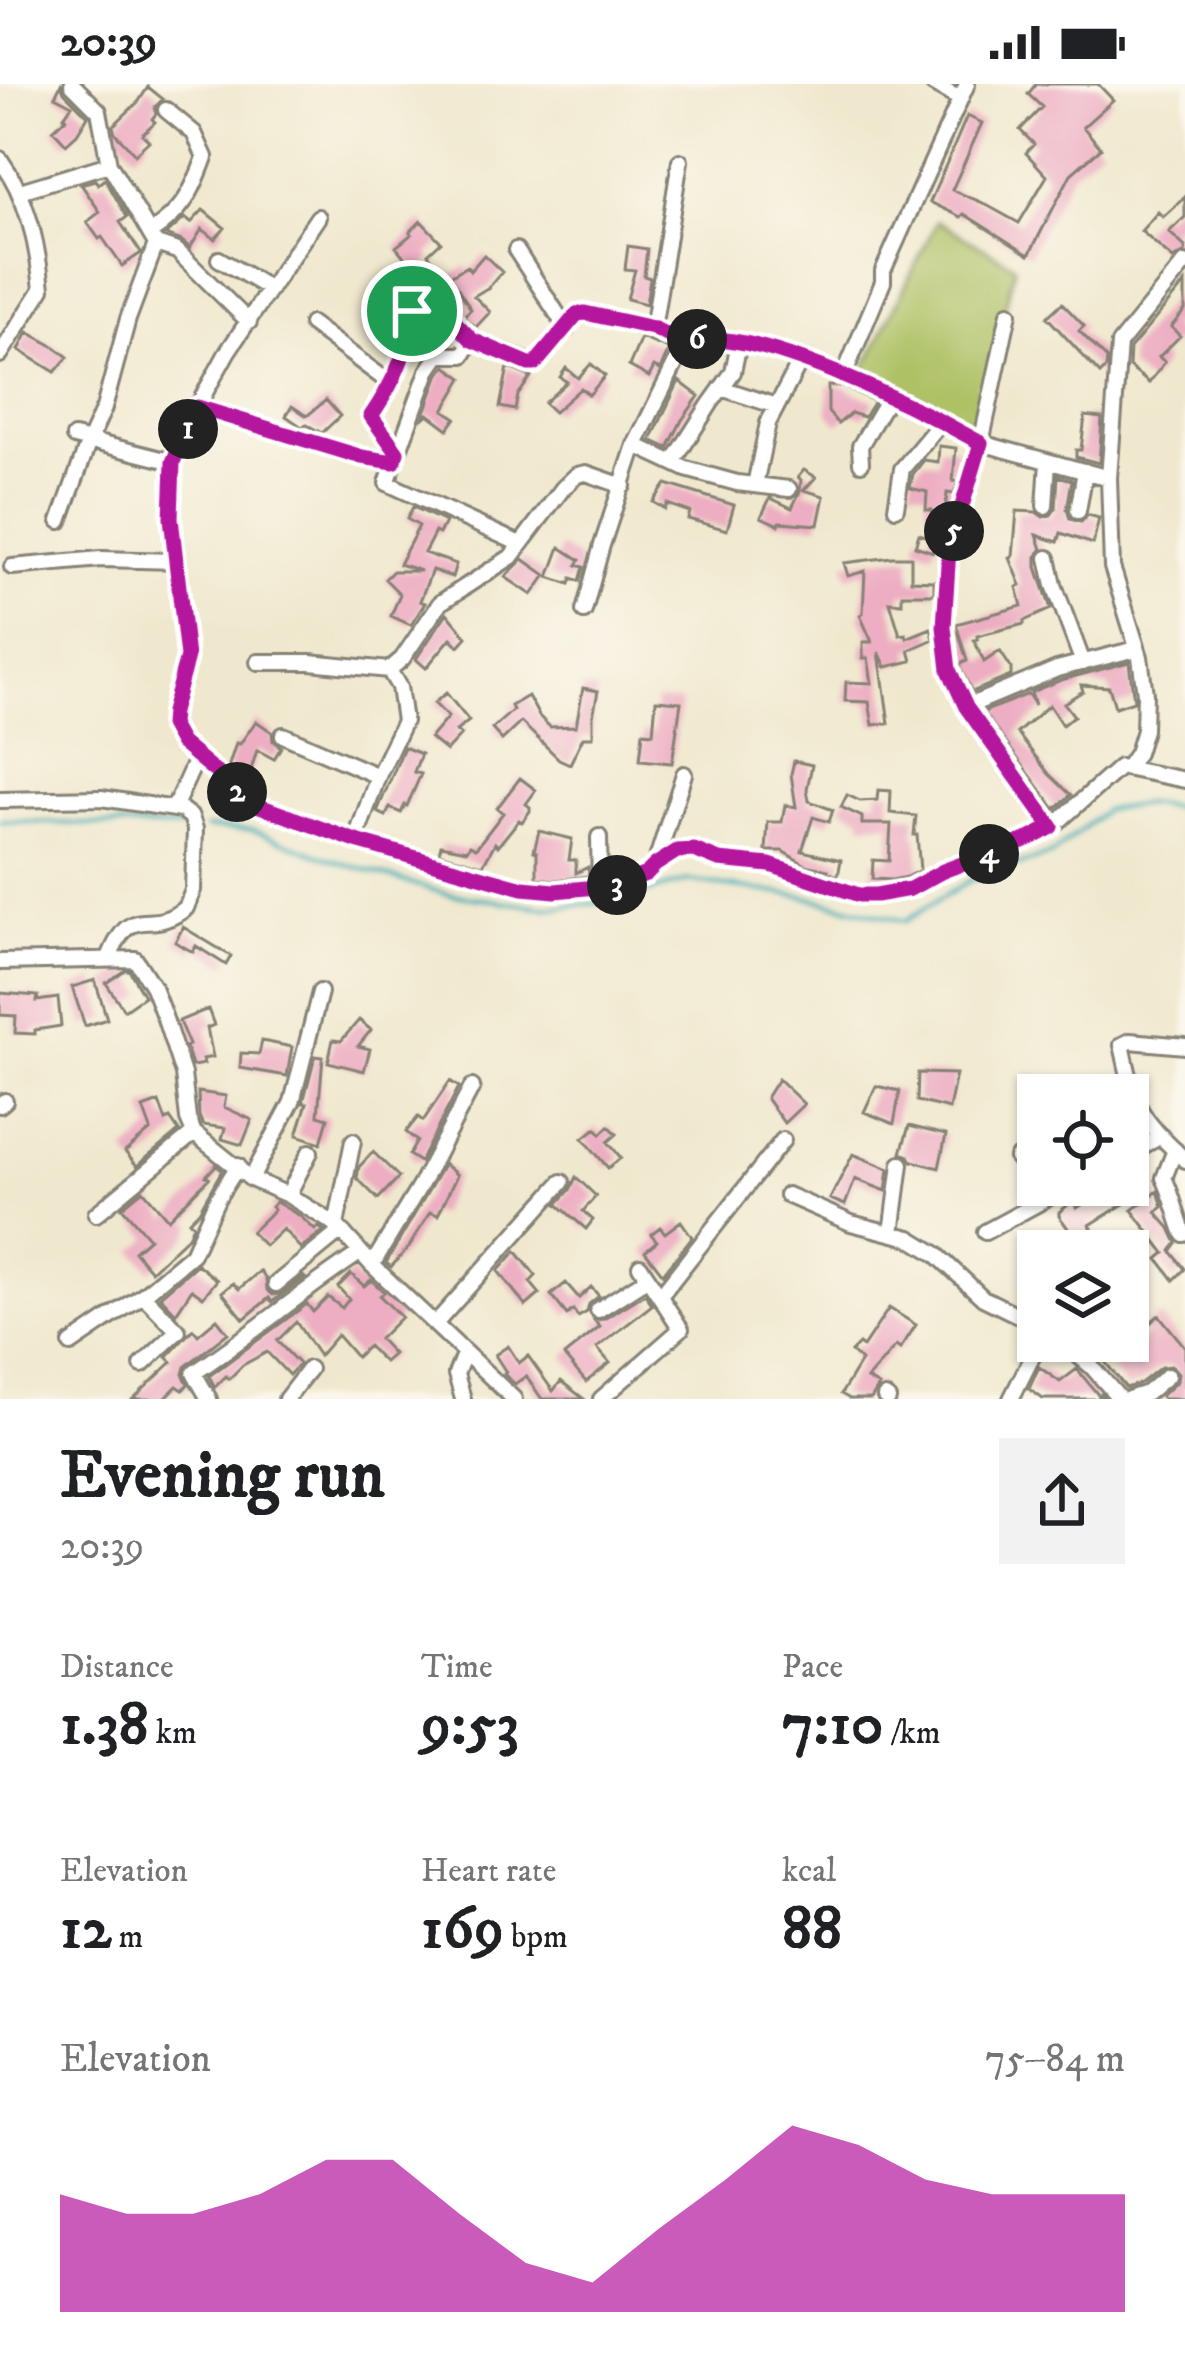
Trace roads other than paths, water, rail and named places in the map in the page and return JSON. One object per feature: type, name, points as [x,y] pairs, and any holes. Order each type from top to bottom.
[{"type":"street","points":[[72,84],[99,111],[109,164],[153,238],[177,251],[248,322]]},
{"type":"street","points":[[844,375],[884,282],[883,271],[963,92],[933,84]]},
{"type":"street","points":[[60,521],[81,439],[104,408],[153,238],[192,194],[205,157],[194,133],[166,110]]},
{"type":"street","points":[[0,159],[20,191],[34,232],[42,289],[0,355]]},
{"type":"street","points":[[653,328],[680,160]]},
{"type":"street","points":[[20,191],[109,164]]},
{"type":"street","points":[[318,217],[228,351],[173,462],[171,518],[187,657],[171,725],[197,757],[254,804],[356,841],[523,888],[600,889],[646,874],[677,851],[694,850],[719,860],[770,865],[859,895],[876,895],[910,889],[1052,827],[1120,767],[1185,780]]},
{"type":"street","points":[[516,250],[567,328]]},
{"type":"street","points":[[219,260],[270,289]]},
{"type":"street","points":[[1127,768],[1144,730],[1145,694],[1140,657],[1112,567],[1109,478],[1119,344],[1185,263]]},
{"type":"street","points":[[395,457],[371,416],[391,384],[404,352],[412,311],[422,293],[472,340],[535,364],[577,314],[653,328],[685,344]]},
{"type":"street","points":[[1009,313],[981,443],[949,549],[944,627],[949,670],[966,707],[1052,827]]},
{"type":"street","points":[[311,324],[391,384]]},
{"type":"street","points":[[472,340],[463,355],[439,355],[428,371],[387,483],[520,544]]},
{"type":"street","points":[[584,611],[635,445],[690,340],[739,343],[801,360],[844,375],[981,443],[1109,478]]},
{"type":"street","points":[[673,463],[733,372],[739,343]]},
{"type":"street","points":[[755,485],[768,423],[801,360]]},
{"type":"street","points":[[721,388],[777,406]]},
{"type":"street","points":[[861,463],[860,446],[889,398]]},
{"type":"street","points":[[197,407],[362,457],[395,457]]},
{"type":"street","points":[[896,508],[902,469],[942,421]]},
{"type":"street","points":[[81,439],[173,462]]},
{"type":"street","points":[[635,445],[673,463],[737,483],[789,489]]},
{"type":"street","points":[[1045,506],[1048,462]]},
{"type":"street","points":[[1078,511],[1084,471]]},
{"type":"street","points":[[258,662],[389,670],[403,659],[440,603],[511,556],[577,475],[586,473],[623,486]]},
{"type":"street","points":[[1048,558],[1083,663]]},
{"type":"street","points":[[11,567],[101,559],[176,562]]},
{"type":"street","points":[[966,707],[1018,683],[1136,649]]},
{"type":"street","points":[[356,841],[378,776],[404,722],[399,686],[389,670]]},
{"type":"street","points":[[283,735],[378,776]]},
{"type":"street","points":[[174,808],[197,757]]},
{"type":"street","points":[[655,865],[684,774]]},
{"type":"street","points":[[0,800],[101,798],[187,813],[195,829],[186,908],[168,920],[138,921],[123,929],[109,958]]},
{"type":"street","points":[[598,836],[600,889]]},
{"type":"street","points":[[0,962],[135,959],[153,987],[183,1074],[194,1133],[251,1179],[288,1195],[339,1228],[514,1399]]},
{"type":"street","points":[[251,1179],[292,1102],[320,992]]},
{"type":"street","points":[[1127,1074],[1122,1045],[1130,1040],[1185,1046]]},
{"type":"street","points":[[372,1265],[472,1087]]},
{"type":"street","points":[[1149,1122],[1180,1155],[1164,1178],[1184,1234]]},
{"type":"street","points":[[96,1214],[194,1133]]},
{"type":"street","points":[[1149,1143],[1161,1136]]},
{"type":"street","points":[[660,1296],[783,1139]]},
{"type":"street","points":[[276,1284],[339,1228],[353,1141]]},
{"type":"street","points":[[288,1195],[310,1152]]},
{"type":"street","points":[[892,1233],[901,1164]]},
{"type":"street","points":[[71,1344],[191,1255],[238,1166]]},
{"type":"street","points":[[435,1324],[562,1182]]},
{"type":"street","points":[[788,1195],[851,1223],[910,1238],[936,1254],[982,1298],[1017,1315]]},
{"type":"street","points":[[985,1232],[1033,1206]]},
{"type":"street","points":[[209,1399],[194,1373],[360,1253]]},
{"type":"street","points":[[598,1310],[644,1272],[681,1329],[601,1399]]},
{"type":"street","points":[[142,1365],[178,1331],[143,1295]]},
{"type":"street","points":[[463,1399],[456,1374],[464,1354]]},
{"type":"street","points":[[1011,1399],[1030,1362]]},
{"type":"street","points":[[1087,1362],[1125,1399],[1147,1393],[1167,1376]]},
{"type":"street","points":[[286,1399],[309,1369]]},
{"type":"waterway","points":[[206,828],[252,830],[447,894],[548,908],[615,901],[688,881],[802,896],[905,921],[969,881],[1052,854],[1105,810],[1144,804],[1185,808]]},
{"type":"waterway","points":[[0,821],[184,828]]}]
